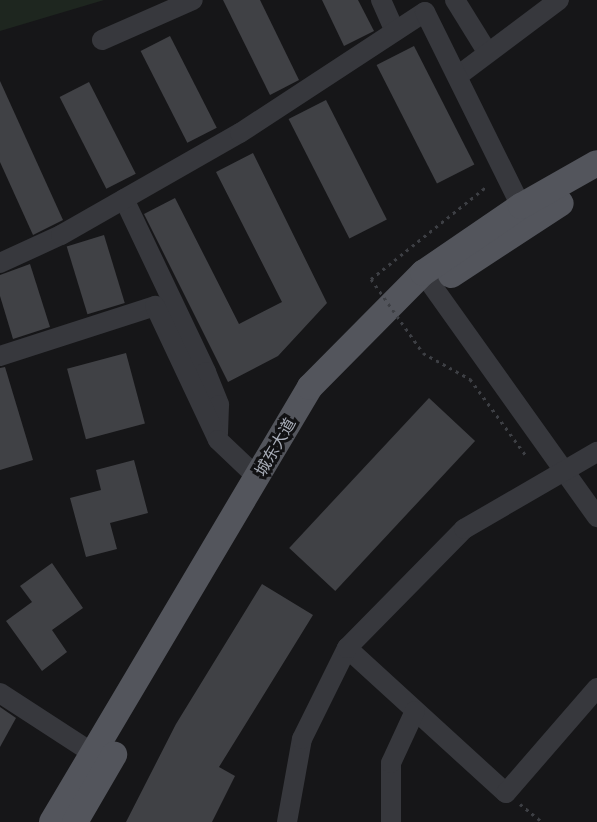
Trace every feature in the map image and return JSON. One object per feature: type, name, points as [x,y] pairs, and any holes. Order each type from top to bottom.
[{"type":"main road","name":"城东大道","points":[[52,822],[310,387],[428,280],[521,206],[597,163]]},
{"type":"main road","name":"城东大道","points":[[75,822],[324,398],[428,280],[597,183]]},
{"type":"street","points":[[102,40],[193,0]]},
{"type":"street","points":[[381,0],[395,31]]},
{"type":"street","points":[[455,0],[486,50]]},
{"type":"street","points":[[459,75],[486,50],[559,0]]},
{"type":"street","points":[[0,263],[124,199],[240,133],[425,12],[459,75],[521,206]]},
{"type":"street","points":[[124,199],[206,372],[219,405],[218,440]]},
{"type":"street","points":[[428,280],[597,517]]},
{"type":"street","points":[[0,356],[156,306],[218,440],[257,477]]},
{"type":"street","points":[[287,822],[302,739],[347,648],[464,529],[562,470],[597,452]]},
{"type":"street","points":[[347,648],[507,793],[597,688]]},
{"type":"street","points":[[0,693],[94,754]]},
{"type":"street","points":[[391,822],[392,763],[415,711]]},
{"type":"path","points":[[486,187],[371,279],[423,353],[470,379],[527,457]]},
{"type":"path","points":[[507,793],[542,822]]},
{"type":"shaded area","points":[[0,0],[104,0],[0,31]]},
{"type":"building","points":[[223,0],[260,0],[299,80],[270,95]]},
{"type":"building","points":[[322,0],[358,0],[374,31],[344,46]]},
{"type":"building","points":[[170,36],[217,128],[187,143],[141,51]]},
{"type":"building","points":[[414,46],[474,165],[437,184],[377,65]]},
{"type":"building","points":[[0,81],[63,220],[33,235],[0,162]]},
{"type":"building","points":[[89,82],[136,174],[106,189],[60,97]]},
{"type":"building","points":[[326,100],[387,219],[349,238],[289,119]]},
{"type":"building","points":[[253,153],[327,303],[278,356],[228,382],[144,214],[175,198],[239,324],[282,302],[216,172]]},
{"type":"building","points":[[104,235],[125,303],[87,314],[67,246]]},
{"type":"building","points":[[30,264],[50,327],[13,339],[0,296],[0,275]]},
{"type":"building","points":[[126,353],[145,424],[86,439],[67,369]]},
{"type":"building","points":[[5,367],[33,460],[0,470],[0,368]]},
{"type":"building","points":[[429,398],[475,441],[335,591],[289,548]]},
{"type":"building","points":[[134,460],[148,513],[110,523],[117,549],[86,557],[70,498],[101,490],[96,470]]},
{"type":"building","points":[[52,563],[83,608],[52,630],[67,652],[42,671],[6,621],[32,602],[20,586]]},
{"type":"building","points":[[262,584],[313,615],[219,767],[235,776],[212,822],[126,822],[176,724]]},
{"type":"building","points":[[0,707],[16,718],[0,747]]}]
